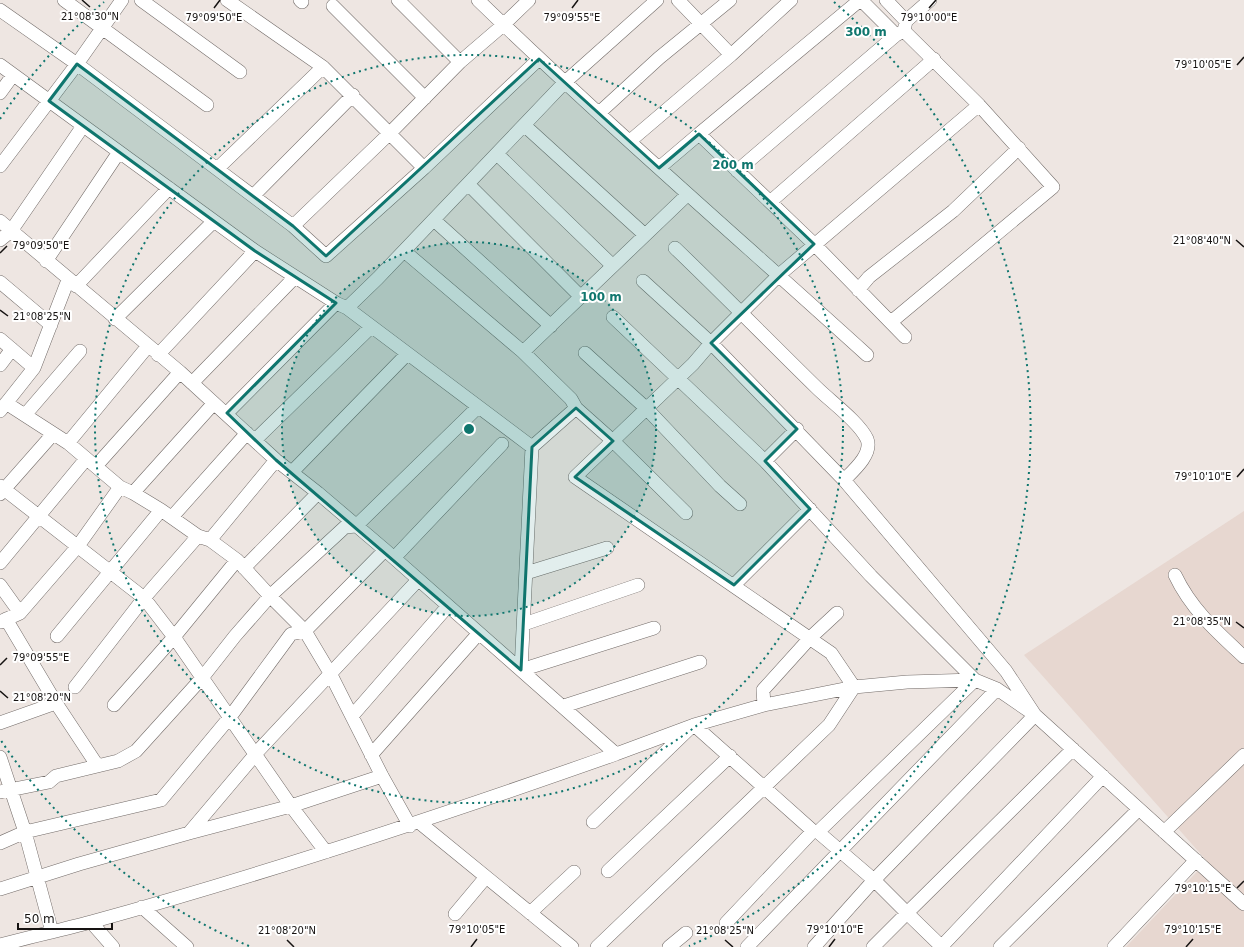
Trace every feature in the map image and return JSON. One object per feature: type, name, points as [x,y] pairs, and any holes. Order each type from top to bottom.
[{"type":"street","points":[[6,0],[0,9],[77,64],[293,226],[326,256],[424,168],[538,59]]},
{"type":"street","points":[[64,0],[207,105]]},
{"type":"street","points":[[0,166],[77,64],[122,0]]},
{"type":"street","points":[[141,0],[240,72]]},
{"type":"street","points":[[227,0],[323,67],[353,95],[424,168]]},
{"type":"street","points":[[398,0],[460,62]]},
{"type":"street","points":[[478,0],[564,83],[630,141],[687,195],[779,274],[867,355]]},
{"type":"street","points":[[293,226],[390,133],[460,62],[504,25],[529,0]]},
{"type":"street","points":[[227,413],[342,306],[404,251],[564,83],[657,0]]},
{"type":"street","points":[[678,0],[731,55]]},
{"type":"street","points":[[599,113],[659,58],[730,0]]},
{"type":"street","points":[[630,141],[731,55],[791,0]]},
{"type":"street","points":[[659,168],[860,0],[902,29],[934,59],[1019,148],[1053,187],[891,322]]},
{"type":"street","points":[[886,0],[902,29]]},
{"type":"street","points":[[737,171],[902,29],[930,0]]},
{"type":"street","points":[[333,6],[425,98]]},
{"type":"street","points":[[770,202],[934,59]]},
{"type":"street","points":[[0,65],[255,251],[342,306],[532,447]]},
{"type":"street","points":[[217,169],[323,67]]},
{"type":"street","points":[[0,93],[13,75]]},
{"type":"street","points":[[253,196],[353,95]]},
{"type":"street","points":[[854,687],[831,652],[575,477],[693,364],[711,343],[779,274],[979,105]]},
{"type":"street","points":[[524,125],[645,235]]},
{"type":"street","points":[[0,240],[11,231],[83,126]]},
{"type":"street","points":[[699,134],[814,244],[906,337]]},
{"type":"street","points":[[858,290],[869,278],[953,211],[1019,148]]},
{"type":"street","points":[[46,260],[119,152]]},
{"type":"street","points":[[497,154],[613,266]]},
{"type":"street","points":[[468,184],[581,297]]},
{"type":"street","points":[[169,188],[72,283],[51,325],[34,368],[3,407],[25,415],[68,443],[120,488],[133,493],[161,510],[240,564],[305,631],[330,673],[382,776],[415,824],[486,877],[572,947]]},
{"type":"street","points":[[523,352],[687,195]]},
{"type":"street","points":[[434,220],[550,326]]},
{"type":"street","points":[[0,221],[72,283],[180,372],[227,413],[276,460],[318,493],[389,554],[564,706],[616,754]]},
{"type":"street","points":[[115,319],[214,221]]},
{"type":"street","points":[[675,248],[816,388],[849,417],[867,440],[868,447],[865,457],[844,480]]},
{"type":"street","points":[[68,443],[153,350],[255,251]]},
{"type":"street","points":[[404,251],[523,352],[571,399],[576,408],[613,440],[686,513]]},
{"type":"street","points":[[192,383],[295,277]]},
{"type":"street","points":[[644,281],[711,343],[797,429],[844,480],[1006,671],[1036,715]]},
{"type":"street","points":[[0,282],[51,325]]},
{"type":"street","points":[[613,317],[765,461],[871,576],[975,680],[997,689],[1036,715],[1244,904]]},
{"type":"street","points":[[172,518],[251,436],[371,327]]},
{"type":"street","points":[[0,339],[34,368]]},
{"type":"street","points":[[0,365],[12,349]]},
{"type":"street","points":[[25,415],[80,351]]},
{"type":"street","points":[[585,353],[647,409],[740,504]]},
{"type":"street","points":[[292,472],[407,354]]},
{"type":"street","points":[[0,563],[38,517],[180,372]]},
{"type":"street","points":[[133,493],[214,403]]},
{"type":"street","points":[[6,791],[48,782],[56,776],[118,761],[136,751],[202,678],[235,636],[270,596],[345,527],[356,526],[478,407]]},
{"type":"street","points":[[521,670],[532,447],[576,408]]},
{"type":"street","points":[[765,461],[797,429]]},
{"type":"street","points":[[53,434],[1,490],[78,546],[144,598],[174,637],[291,806],[326,852]]},
{"type":"street","points":[[0,843],[25,832],[161,800],[230,717],[291,634],[305,631],[389,554],[502,444]]},
{"type":"street","points":[[75,687],[144,598],[204,538],[276,460]]},
{"type":"street","points":[[97,765],[3,620],[20,613],[78,546],[120,488]]},
{"type":"street","points":[[114,705],[240,564],[318,493]]},
{"type":"street","points":[[734,585],[810,509]]},
{"type":"street","points":[[57,636],[161,510]]},
{"type":"street","points":[[526,573],[608,548]]},
{"type":"street","points":[[1175,575],[1189,600],[1212,627],[1244,657]]},
{"type":"street","points":[[189,833],[256,754],[418,580]]},
{"type":"street","points":[[0,585],[20,613]]},
{"type":"street","points":[[524,624],[638,585]]},
{"type":"street","points":[[352,716],[448,606]]},
{"type":"street","points":[[764,705],[763,690],[810,638],[837,613]]},
{"type":"street","points":[[521,670],[654,628]]},
{"type":"street","points":[[371,755],[479,633]]},
{"type":"street","points":[[564,706],[700,662]]},
{"type":"street","points":[[0,945],[15,944],[326,852],[415,824],[616,754],[694,725],[764,705],[854,687],[907,682],[975,680]]},
{"type":"street","points":[[726,923],[816,831],[975,680]]},
{"type":"street","points":[[597,947],[765,788],[829,725],[854,687]]},
{"type":"street","points":[[747,947],[841,852],[997,689]]},
{"type":"street","points":[[0,722],[56,703]]},
{"type":"street","points":[[814,947],[874,880],[1036,715]]},
{"type":"street","points":[[694,725],[765,788],[874,880],[942,947],[1103,776]]},
{"type":"street","points":[[593,822],[694,725]]},
{"type":"street","points":[[873,947],[1073,749]]},
{"type":"street","points":[[1164,832],[1244,755]]},
{"type":"street","points":[[0,756],[6,791],[25,832],[39,878],[52,932]]},
{"type":"street","points":[[608,871],[730,756]]},
{"type":"street","points":[[0,889],[39,878],[79,864],[291,806],[382,776]]},
{"type":"street","points":[[1000,947],[1139,809]]},
{"type":"street","points":[[1114,947],[1196,860]]},
{"type":"street","points":[[530,913],[574,872]]},
{"type":"street","points":[[455,914],[486,877]]},
{"type":"street","points":[[142,907],[187,947]]},
{"type":"street","points":[[91,922],[113,947]]},
{"type":"street","points":[[669,947],[686,933]]},
{"type":"highlighted area","points":[[539,59],[659,168],[699,134],[814,244],[711,343],[797,429],[765,461],[810,509],[734,585],[575,477],[613,441],[576,408],[532,447],[521,670],[276,460],[227,413],[336,303],[255,251],[49,101],[77,64],[293,226],[326,256]]},
{"type":"shaded area","points":[[1244,511],[1244,947],[1126,947],[1207,861],[1024,655]]}]
